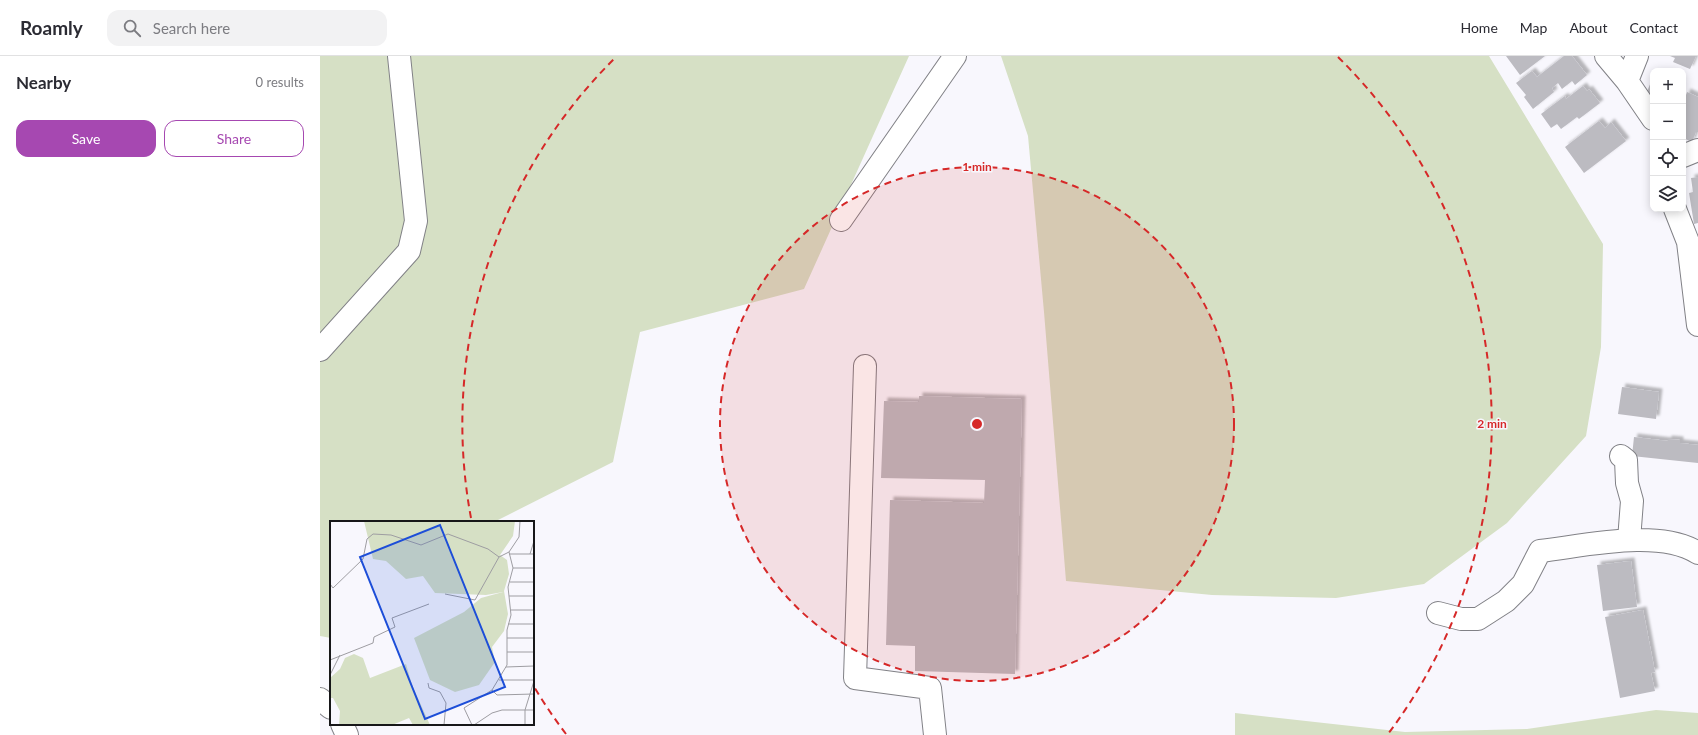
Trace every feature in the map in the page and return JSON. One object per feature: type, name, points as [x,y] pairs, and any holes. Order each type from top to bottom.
[{"type":"street","points":[[320,350],[408,251],[416,221],[399,56]]},
{"type":"street","points":[[841,220],[956,56]]},
{"type":"street","points":[[1606,56],[1627,81],[1650,115]]},
{"type":"street","points":[[1627,81],[1637,56]]},
{"type":"street","points":[[1686,155],[1698,150]]},
{"type":"street","points":[[1676,212],[1688,242],[1698,325]]},
{"type":"street","points":[[865,366],[855,678],[930,688],[934,735]]},
{"type":"street","points":[[1621,456],[1626,460],[1627,482],[1632,501],[1629,540]]},
{"type":"street","points":[[1438,613],[1461,619],[1478,619],[1506,601],[1523,584],[1540,551],[1635,539],[1674,543],[1698,553]]},
{"type":"street","points":[[320,699],[330,707]]},
{"type":"street","points":[[342,725],[347,735]]},
{"type":"green space","points":[[320,56],[909,56],[804,289],[640,332],[613,462],[496,521],[330,521],[330,638],[320,636]]},
{"type":"green space","points":[[1001,56],[1489,56],[1603,244],[1601,347],[1586,436],[1507,523],[1424,584],[1336,598],[1212,595],[1066,581],[1028,136]]},
{"type":"green space","points":[[1656,710],[1698,713],[1698,735],[1235,735],[1235,713],[1405,732],[1527,729]]},
{"type":"building","points":[[1506,56],[1545,56],[1520,75]]},
{"type":"building","points":[[1564,56],[1572,56],[1587,75],[1575,85],[1572,81],[1562,89],[1558,83],[1552,88],[1554,92],[1533,109],[1524,97],[1526,95],[1516,83],[1532,71],[1537,77]]},
{"type":"building","points":[[1670,56],[1696,56],[1690,69],[1673,62],[1675,58]]},
{"type":"building","points":[[1650,84],[1650,99],[1646,94]]},
{"type":"building","points":[[1583,86],[1587,91],[1589,89],[1600,103],[1579,119],[1577,117],[1561,129],[1557,124],[1551,128],[1541,114],[1565,96],[1566,99]]},
{"type":"building","points":[[1687,92],[1698,97],[1698,132],[1696,132],[1692,142],[1686,139]]},
{"type":"building","points":[[1599,121],[1605,128],[1611,122],[1626,141],[1584,173],[1565,147]]},
{"type":"building","points":[[1698,177],[1698,223],[1694,224],[1689,193],[1693,192],[1691,178]]},
{"type":"building","points":[[1622,387],[1659,392],[1656,419],[1618,414]]},
{"type":"building","points":[[919,396],[1022,399],[1015,674],[915,671],[915,646],[886,645],[890,500],[984,503],[985,480],[881,478],[884,401],[919,402]]},
{"type":"building","points":[[1634,437],[1668,441],[1668,439],[1680,440],[1680,443],[1698,445],[1698,463],[1632,456]]},
{"type":"building","points":[[1631,561],[1637,607],[1603,611],[1597,565]]},
{"type":"building","points":[[1643,610],[1655,672],[1651,673],[1655,691],[1620,698],[1605,617]]}]
